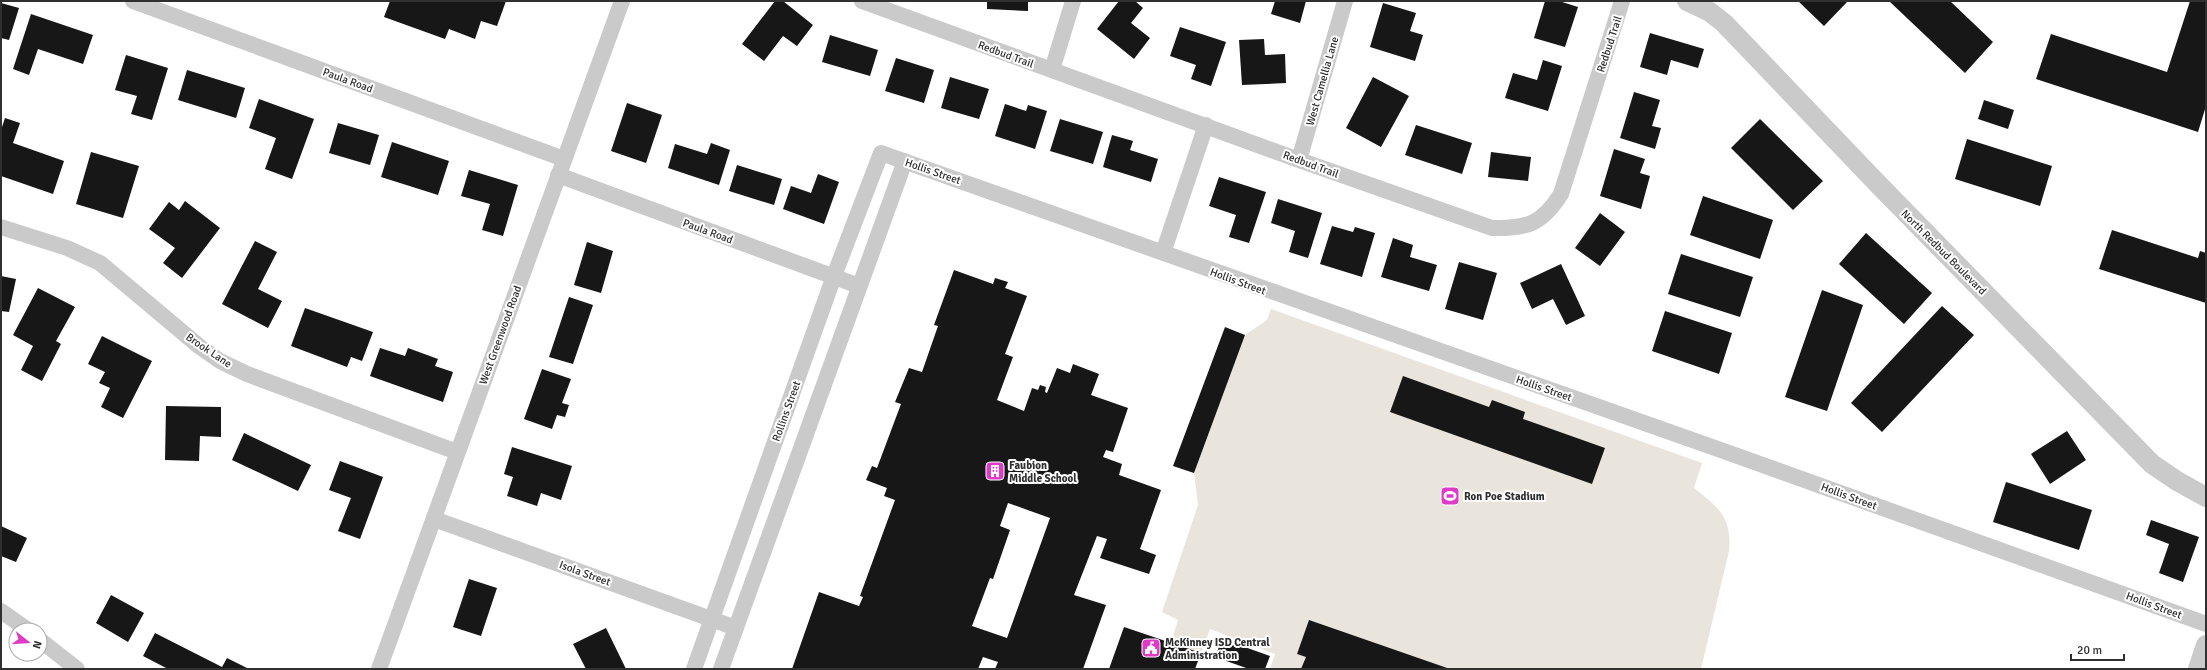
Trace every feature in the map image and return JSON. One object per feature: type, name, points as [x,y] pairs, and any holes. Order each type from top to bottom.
[{"type":"street","name":"Paula Road","points":[[133,1],[564,158]]},
{"type":"street","name":"West Greenwood Road","points":[[379,669],[622,1]]},
{"type":"street","name":"Redbud Trail","points":[[862,1],[1299,160],[1492,228],[1525,226],[1540,220],[1551,209],[1561,194],[1622,1]]},
{"type":"street","points":[[1052,70],[1073,1]]},
{"type":"street","name":"West Camellia Lane","points":[[1299,160],[1345,1]]},
{"type":"street","name":"North Redbud Boulevard","points":[[1687,1],[1710,12],[1724,23],[1876,182],[2152,464],[2176,481],[2206,497]]},
{"type":"street","points":[[1163,253],[1206,125]]},
{"type":"street","name":"Hollis Street","points":[[881,153],[2206,624]]},
{"type":"street","name":"Rollins Street","points":[[694,669],[834,276],[881,153]]},
{"type":"street","points":[[721,669],[905,162]]},
{"type":"street","name":"Paula Road","points":[[558,176],[859,286]]},
{"type":"street","name":"Brook Lane","points":[[1,227],[67,248],[100,263],[200,347],[220,360],[247,374],[457,452]]},
{"type":"street","name":"Isola Street","points":[[434,519],[736,628]]},
{"type":"street","points":[[1,611],[17,622]]},
{"type":"street","points":[[2198,669],[2206,645]]},
{"type":"street","points":[[48,646],[77,669]]},
{"type":"shaded area","name":"Ron Poe Stadium","points":[[1271,309],[1702,463],[1694,488],[1717,508],[1726,521],[1729,551],[1701,669],[1270,669],[1275,654],[1210,629],[1201,653],[1171,643],[1178,620],[1162,612],[1198,505],[1194,473],[1245,335],[1267,320]]},
{"type":"building","points":[[390,1],[506,1],[497,26],[481,21],[475,39],[449,29],[445,39],[384,17]]},
{"type":"building","points":[[775,1],[783,1],[813,25],[797,46],[783,36],[764,61],[742,44]]},
{"type":"building","points":[[987,1],[1028,1],[1028,11],[987,9]]},
{"type":"building","points":[[1119,1],[1135,1],[1143,8],[1131,23],[1150,38],[1134,59],[1097,29]]},
{"type":"building","points":[[1275,1],[1306,1],[1300,23],[1271,14]]},
{"type":"building","points":[[1545,1],[1559,1],[1578,7],[1565,47],[1534,38]]},
{"type":"building","points":[[1798,1],[1848,1],[1824,26]]},
{"type":"building","points":[[1889,1],[1950,1],[1993,42],[1965,73]]},
{"type":"building","points":[[2190,1],[2206,1],[2206,106],[2198,132],[2036,79],[2051,34],[2167,72]]},
{"type":"building","points":[[1,3],[19,8],[9,40],[1,38]]},
{"type":"building","points":[[1383,3],[1416,13],[1410,31],[1423,35],[1415,61],[1370,47]]},
{"type":"building","points":[[31,14],[93,35],[83,64],[38,49],[29,75],[13,69]]},
{"type":"building","points":[[1180,27],[1226,42],[1211,86],[1191,79],[1196,65],[1170,56]]},
{"type":"building","points":[[1650,33],[1704,49],[1698,68],[1671,60],[1667,75],[1640,67]]},
{"type":"building","points":[[830,35],[878,50],[870,76],[822,62]]},
{"type":"building","points":[[1264,39],[1265,55],[1285,54],[1286,83],[1242,85],[1239,40]]},
{"type":"building","points":[[126,55],[168,68],[152,120],[131,114],[137,96],[115,90]]},
{"type":"building","points":[[896,58],[934,70],[924,103],[885,91]]},
{"type":"building","points":[[1543,60],[1562,66],[1548,111],[1505,98],[1513,73],[1537,80]]},
{"type":"building","points":[[187,70],[245,88],[236,118],[178,100]]},
{"type":"building","points":[[950,77],[989,89],[979,119],[941,108]]},
{"type":"building","points":[[1373,77],[1409,96],[1381,147],[1346,128]]},
{"type":"building","points":[[1634,92],[1660,100],[1652,126],[1661,128],[1655,149],[1620,138]]},
{"type":"building","points":[[259,99],[314,119],[292,179],[265,169],[276,138],[249,128]]},
{"type":"building","points":[[1984,100],[2014,110],[2008,129],[1978,119]]},
{"type":"building","points":[[627,103],[662,115],[646,163],[611,151]]},
{"type":"building","points":[[1005,104],[1026,111],[1028,105],[1047,111],[1035,149],[995,136]]},
{"type":"building","points":[[5,118],[20,123],[13,143],[64,161],[53,194],[1,176],[1,130]]},
{"type":"building","points":[[1060,119],[1103,132],[1093,164],[1050,151]]},
{"type":"building","points":[[1760,119],[1823,181],[1793,210],[1731,148]]},
{"type":"building","points":[[338,123],[379,135],[370,165],[329,153]]},
{"type":"building","points":[[1416,125],[1472,143],[1462,174],[1405,155]]},
{"type":"building","points":[[1112,135],[1133,141],[1130,150],[1158,159],[1151,182],[1103,167]]},
{"type":"building","points":[[1967,139],[2052,166],[2040,206],[1955,179]]},
{"type":"building","points":[[392,142],[449,161],[438,195],[381,177]]},
{"type":"building","points":[[711,143],[730,150],[719,185],[668,168],[675,144],[707,154]]},
{"type":"building","points":[[1614,149],[1645,159],[1640,173],[1650,176],[1641,209],[1600,196]]},
{"type":"building","points":[[91,152],[139,166],[123,218],[76,204]]},
{"type":"building","points":[[1491,152],[1531,157],[1528,181],[1488,177]]},
{"type":"building","points":[[737,165],[782,179],[774,205],[729,191]]},
{"type":"building","points":[[469,170],[518,185],[503,236],[482,230],[490,204],[461,196]]},
{"type":"building","points":[[818,174],[839,182],[824,224],[783,209],[791,186],[811,193]]},
{"type":"building","points":[[1219,177],[1266,192],[1249,243],[1229,237],[1236,215],[1209,206]]},
{"type":"building","points":[[1703,196],[1773,220],[1760,259],[1690,235]]},
{"type":"building","points":[[1278,199],[1322,213],[1308,258],[1289,252],[1295,231],[1271,223]]},
{"type":"building","points":[[185,201],[220,228],[182,278],[163,263],[175,248],[149,229],[169,202],[179,210]]},
{"type":"building","points":[[1600,213],[1625,232],[1600,266],[1575,248]]},
{"type":"building","points":[[1332,226],[1353,232],[1355,227],[1375,233],[1362,277],[1320,264]]},
{"type":"building","points":[[2112,230],[2198,258],[2200,251],[2206,253],[2206,303],[2099,269]]},
{"type":"building","points":[[1866,233],[1932,293],[1904,324],[1839,264]]},
{"type":"building","points":[[1393,238],[1413,245],[1410,257],[1437,265],[1429,291],[1381,277]]},
{"type":"building","points":[[255,241],[277,252],[258,289],[282,301],[268,328],[222,304]]},
{"type":"building","points":[[587,242],[613,251],[601,293],[574,285]]},
{"type":"building","points":[[1681,254],[1753,277],[1740,317],[1668,294]]},
{"type":"building","points":[[1459,262],[1497,273],[1483,320],[1445,309]]},
{"type":"building","points":[[1561,264],[1585,316],[1566,325],[1553,299],[1532,309],[1520,283]]},
{"type":"building","name":"Faubion Middle School","points":[[954,270],[993,284],[995,278],[1008,282],[1005,288],[1027,296],[1005,354],[1013,357],[997,400],[1024,411],[1032,388],[1038,390],[1040,385],[1046,387],[1045,392],[1047,393],[1057,368],[1070,373],[1073,364],[1099,374],[1091,395],[1128,408],[1113,452],[1106,450],[1103,457],[1122,464],[1119,475],[1161,490],[1140,549],[1156,555],[1149,574],[1100,558],[1107,539],[1097,536],[1074,595],[1106,605],[1083,669],[995,669],[998,662],[983,657],[978,669],[792,669],[819,592],[859,606],[863,597],[860,596],[895,500],[884,496],[887,488],[866,480],[872,466],[877,468],[901,404],[895,402],[909,368],[922,372],[938,326],[934,325]],"holes":[[[1008,503],[1050,518],[1007,638],[972,626],[990,578],[993,579],[1010,530],[1000,526]]]},
{"type":"building","points":[[1,276],[16,279],[9,312],[1,311]]},
{"type":"building","points":[[38,288],[75,307],[56,341],[61,344],[42,381],[21,370],[33,346],[13,335]]},
{"type":"building","points":[[1822,290],[1863,305],[1827,411],[1785,397]]},
{"type":"building","points":[[569,297],[593,305],[573,364],[549,357]]},
{"type":"building","points":[[1942,306],[1974,335],[1882,432],[1851,403]]},
{"type":"building","points":[[305,308],[373,332],[362,361],[351,357],[347,367],[291,346]]},
{"type":"building","points":[[1665,311],[1732,333],[1719,374],[1652,351]]},
{"type":"building","points":[[1225,327],[1245,335],[1194,473],[1173,466]]},
{"type":"building","points":[[102,336],[152,361],[123,418],[101,407],[110,388],[99,383],[105,372],[88,364]]},
{"type":"building","points":[[380,348],[405,356],[408,348],[438,359],[435,366],[453,372],[443,402],[370,376]]},
{"type":"building","points":[[542,369],[571,379],[562,403],[569,405],[565,417],[557,415],[552,429],[524,419]]},
{"type":"building","points":[[1403,376],[1489,407],[1492,400],[1525,412],[1523,419],[1605,448],[1592,484],[1390,412]]},
{"type":"building","points":[[166,406],[221,407],[221,437],[200,436],[199,461],[165,460]]},
{"type":"building","points":[[2067,431],[2086,460],[2050,484],[2031,454]]},
{"type":"building","points":[[244,433],[311,465],[298,491],[232,460]]},
{"type":"building","points":[[512,447],[572,466],[561,500],[541,493],[537,506],[507,496],[513,477],[504,474]]},
{"type":"building","points":[[340,461],[383,477],[360,539],[338,531],[351,498],[329,490]]},
{"type":"building","points":[[2006,482],[2092,510],[2079,550],[1993,522]]},
{"type":"building","points":[[2151,520],[2199,537],[2183,582],[2159,573],[2169,544],[2146,535]]},
{"type":"building","points":[[1,526],[27,538],[16,562],[1,556]]},
{"type":"building","points":[[469,579],[497,588],[481,636],[453,627]]},
{"type":"building","points":[[111,595],[144,613],[128,642],[96,623]]},
{"type":"building","points":[[1309,620],[1450,669],[1301,669],[1306,657],[1297,654]]},
{"type":"building","name":"McKinney ISD Central Administration","points":[[1124,627],[1201,653],[1195,669],[1109,669]]},
{"type":"building","points":[[606,628],[626,669],[586,669],[573,644]]},
{"type":"building","points":[[155,633],[222,667],[227,658],[247,668],[168,669],[143,656]]},
{"type":"building","points":[[1222,639],[1270,656],[1265,669],[1249,669],[1215,657]]},
{"type":"place","name":"Faubion Middle School","points":[[995,471]]},
{"type":"place","name":"Ron Poe Stadium","points":[[1450,496]]},
{"type":"place","name":"McKinney ISD Central Administration","points":[[1151,648]]}]
